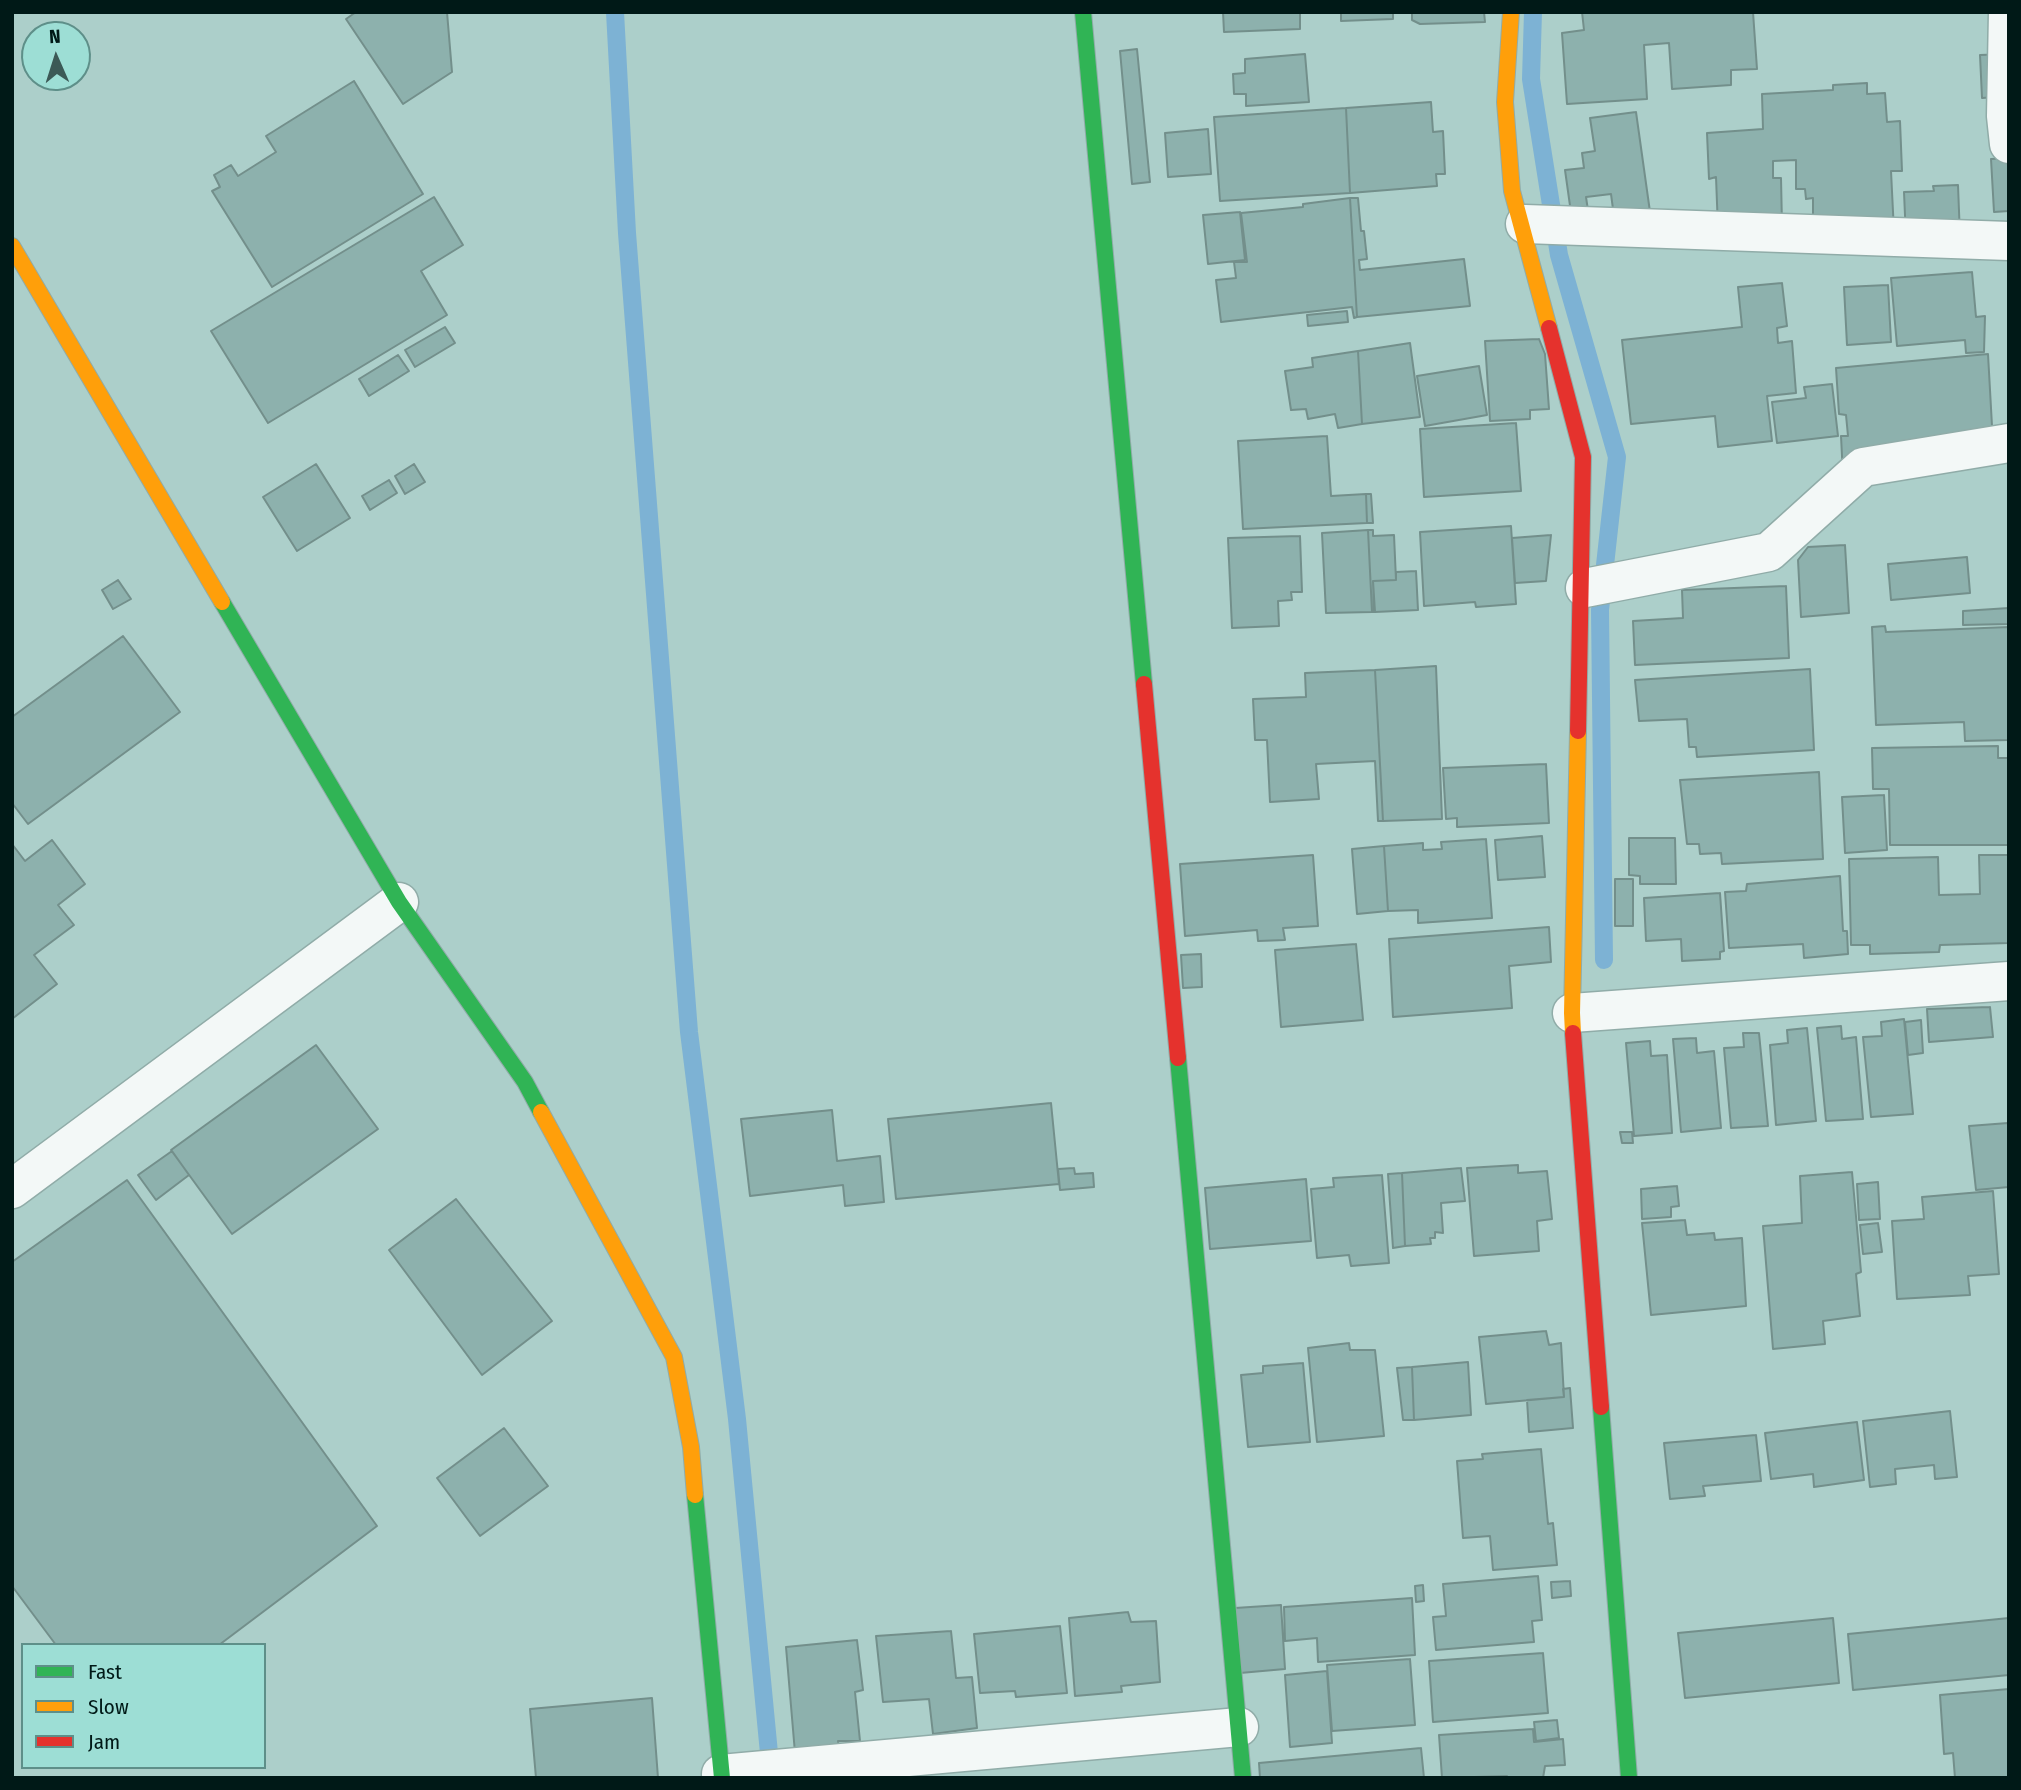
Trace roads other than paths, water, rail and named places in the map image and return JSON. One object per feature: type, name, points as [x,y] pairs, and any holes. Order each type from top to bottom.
[{"type":"street","points":[[1083,12],[1243,1778]]},
{"type":"street","points":[[1511,12],[1505,102],[1512,191],[1583,457],[1583,588],[1572,1013],[1629,1778]]},
{"type":"street","points":[[2008,12],[2006,116],[2009,144]]},
{"type":"street","points":[[1522,223],[2009,241]]},
{"type":"street","points":[[12,246],[399,902],[525,1082],[674,1357],[691,1447],[725,1775],[1239,1727]]},
{"type":"street","points":[[1583,588],[1769,552],[1863,467],[2009,443]]},
{"type":"street","points":[[12,1189],[399,902]]},
{"type":"street","points":[[1572,1013],[2009,981]]},
{"type":"waterway","points":[[615,12],[627,233],[689,1032],[737,1419],[771,1774]]},
{"type":"waterway","points":[[1533,12],[1531,79],[1559,255],[1617,457],[1600,610],[1604,960]]}]
